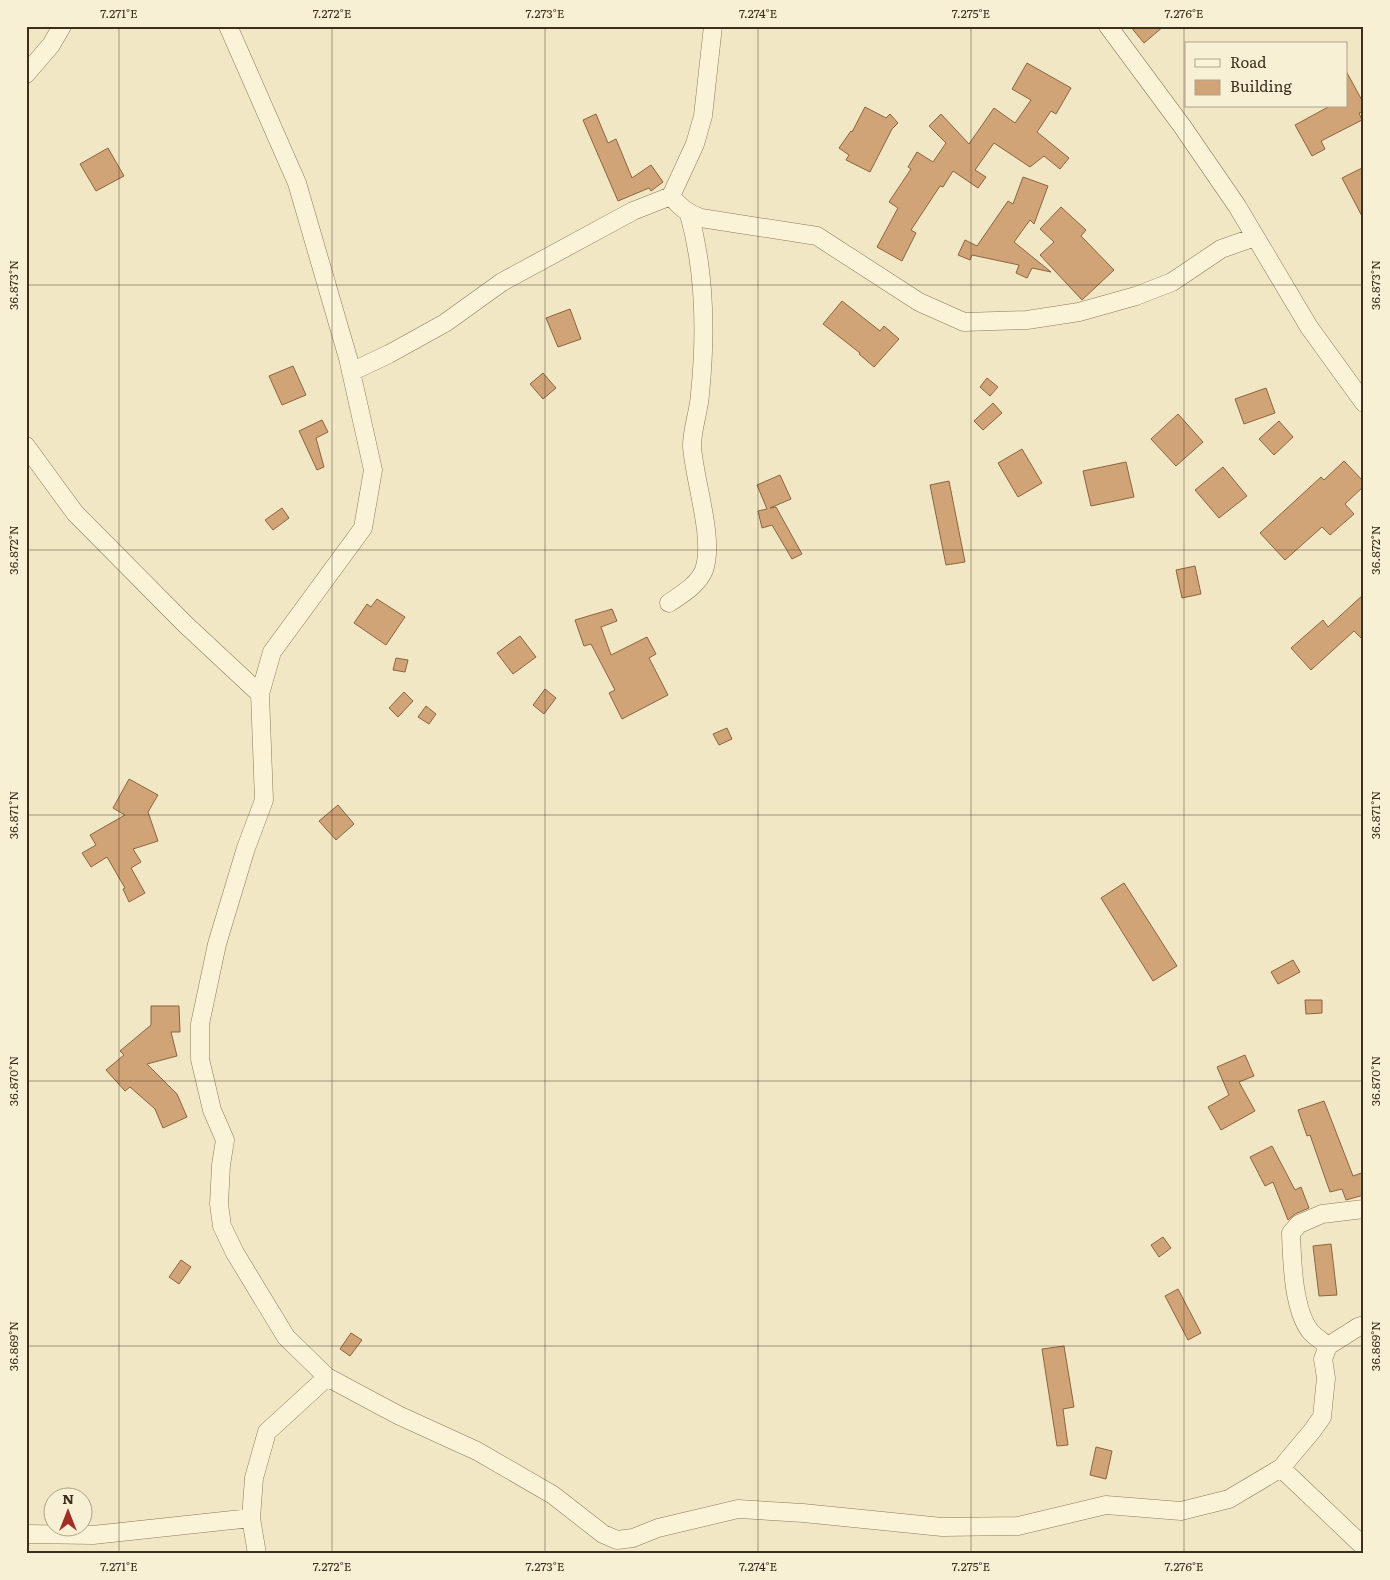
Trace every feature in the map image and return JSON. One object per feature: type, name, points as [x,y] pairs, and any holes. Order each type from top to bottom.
[{"type":"street","points":[[26,74],[51,45],[62,26]]},
{"type":"street","points":[[228,26],[297,183],[351,372],[373,470],[363,528],[272,652],[260,694],[264,800],[246,848],[217,944],[200,1024],[200,1059],[212,1110],[225,1140],[221,1166],[219,1204],[222,1226],[235,1254],[286,1337],[326,1377],[398,1415],[477,1451],[553,1495],[603,1534],[617,1540],[633,1538],[658,1528],[738,1509],[803,1513],[942,1527],[1018,1526],[1106,1505],[1181,1511],[1229,1499],[1282,1468],[1322,1417],[1326,1378],[1323,1359],[1328,1346],[1358,1327],[1364,1326]]},
{"type":"street","points":[[351,372],[389,354],[445,323],[502,282],[633,211],[671,196],[695,144],[703,116],[713,26]]},
{"type":"street","points":[[1108,26],[1182,126],[1236,206],[1309,328],[1364,403]]},
{"type":"street","points":[[671,196],[680,208],[689,214],[701,218],[817,236],[920,302],[964,322],[1028,320],[1079,312],[1136,296],[1172,282],[1221,249],[1255,237]]},
{"type":"street","points":[[669,603],[697,582],[704,569],[708,549],[692,448],[692,431],[700,396],[703,308],[699,257],[689,214]]},
{"type":"street","points":[[26,446],[75,513],[185,624],[260,694]]},
{"type":"street","points":[[1328,1346],[1310,1331],[1298,1304],[1291,1232],[1299,1224],[1322,1214],[1364,1209]]},
{"type":"street","points":[[257,1554],[251,1518],[254,1478],[267,1432],[326,1377]]},
{"type":"street","points":[[1282,1468],[1364,1547]]},
{"type":"street","points":[[26,1534],[93,1535],[251,1518]]},
{"type":"building","points":[[1130,26],[1164,26],[1144,43]]},
{"type":"building","points":[[1027,63],[1071,88],[1056,114],[1051,111],[1037,132],[1069,158],[1060,169],[1044,156],[1030,167],[994,143],[975,170],[986,177],[978,188],[953,171],[943,187],[940,186],[911,230],[916,233],[902,261],[877,247],[898,208],[889,202],[911,169],[908,167],[917,152],[933,162],[946,143],[929,126],[941,114],[969,144],[994,108],[1015,123],[1031,100],[1012,89]]},
{"type":"building","points":[[1348,75],[1364,104],[1364,111],[1359,113],[1362,120],[1321,141],[1325,149],[1312,156],[1295,125],[1326,108],[1348,108]]},
{"type":"building","points":[[865,107],[886,118],[890,114],[898,123],[892,129],[870,172],[846,160],[849,155],[839,148],[852,132]]},
{"type":"building","points":[[596,114],[608,143],[616,139],[632,178],[651,165],[663,182],[651,191],[649,188],[618,201],[583,120]]},
{"type":"building","points":[[108,148],[124,176],[96,191],[80,164]]},
{"type":"building","points":[[1364,167],[1364,220],[1342,178]]},
{"type":"building","points":[[1023,177],[1048,186],[1034,224],[1030,220],[1014,242],[1051,272],[1032,268],[1027,278],[1016,273],[1019,265],[972,255],[970,260],[958,255],[965,240],[977,246],[1008,201],[1013,204]]},
{"type":"building","points":[[1061,207],[1086,230],[1081,236],[1114,270],[1082,300],[1040,255],[1054,242],[1040,229]]},
{"type":"building","points":[[842,301],[880,331],[884,326],[899,339],[874,367],[860,353],[823,324]]},
{"type":"building","points":[[570,309],[581,339],[558,347],[546,318]]},
{"type":"building","points":[[293,366],[306,395],[282,405],[269,376]]},
{"type":"building","points":[[543,373],[556,388],[543,399],[530,384]]},
{"type":"building","points":[[987,378],[998,387],[990,396],[980,387]]},
{"type":"building","points":[[1266,388],[1275,413],[1244,424],[1235,399]]},
{"type":"building","points":[[993,403],[1002,413],[983,430],[974,421]]},
{"type":"building","points":[[1178,414],[1203,442],[1176,466],[1151,439]]},
{"type":"building","points":[[322,420],[328,432],[316,438],[324,467],[317,470],[299,431]]},
{"type":"building","points":[[1279,421],[1293,437],[1274,455],[1259,439]]},
{"type":"building","points":[[1022,449],[1042,483],[1018,497],[998,463]]},
{"type":"building","points":[[1344,461],[1364,482],[1364,486],[1345,504],[1354,514],[1330,535],[1322,527],[1285,560],[1260,533],[1321,477],[1324,480]]},
{"type":"building","points":[[1126,462],[1134,497],[1091,506],[1083,471]]},
{"type":"building","points":[[1223,467],[1247,496],[1219,518],[1195,490]]},
{"type":"building","points":[[780,475],[791,499],[770,508],[776,507],[802,554],[792,559],[772,525],[762,528],[758,511],[767,509],[757,485]]},
{"type":"building","points":[[949,481],[965,562],[946,565],[930,485]]},
{"type":"building","points":[[282,508],[289,518],[273,530],[265,520]]},
{"type":"building","points":[[1195,566],[1201,594],[1182,598],[1176,570]]},
{"type":"building","points":[[1364,594],[1364,641],[1354,631],[1311,670],[1291,648],[1323,620],[1328,627]]},
{"type":"building","points":[[377,599],[405,617],[386,645],[354,623],[367,604],[371,607]]},
{"type":"building","points":[[612,609],[617,621],[601,627],[611,655],[647,637],[656,654],[649,658],[668,695],[622,719],[609,693],[615,690],[591,644],[584,646],[575,620]]},
{"type":"building","points":[[520,636],[536,657],[513,674],[497,653]]},
{"type":"building","points":[[396,658],[408,660],[405,672],[393,670]]},
{"type":"building","points":[[545,689],[556,698],[544,714],[533,705]]},
{"type":"building","points":[[404,692],[413,701],[398,717],[389,708]]},
{"type":"building","points":[[426,706],[436,714],[429,724],[418,717]]},
{"type":"building","points":[[727,728],[732,739],[719,745],[713,734]]},
{"type":"building","points":[[129,779],[158,795],[148,812],[158,841],[133,849],[141,862],[131,868],[145,893],[129,902],[123,889],[125,888],[107,857],[91,867],[82,853],[96,845],[90,835],[125,815],[113,808]]},
{"type":"building","points":[[338,805],[354,824],[336,840],[319,821]]},
{"type":"building","points":[[1124,883],[1177,966],[1153,981],[1101,898]]},
{"type":"building","points":[[1293,960],[1300,972],[1278,984],[1271,972]]},
{"type":"building","points":[[1305,1000],[1322,1000],[1322,1013],[1306,1014]]},
{"type":"building","points":[[151,1006],[179,1006],[180,1032],[171,1032],[177,1056],[147,1064],[177,1094],[187,1117],[163,1128],[155,1109],[130,1087],[125,1091],[106,1070],[124,1055],[120,1051],[151,1025]]},
{"type":"building","points":[[1245,1055],[1254,1076],[1239,1082],[1255,1111],[1221,1130],[1208,1107],[1229,1095],[1217,1067]]},
{"type":"building","points":[[1324,1101],[1353,1176],[1364,1172],[1364,1195],[1346,1200],[1342,1189],[1330,1192],[1310,1135],[1307,1136],[1298,1110]]},
{"type":"building","points":[[1272,1146],[1295,1190],[1301,1187],[1309,1208],[1295,1214],[1288,1220],[1273,1182],[1265,1186],[1250,1157]]},
{"type":"building","points":[[1163,1237],[1171,1248],[1159,1257],[1151,1245]]},
{"type":"building","points":[[1331,1244],[1337,1295],[1319,1296],[1313,1246]]},
{"type":"building","points":[[181,1260],[191,1267],[179,1284],[169,1277]]},
{"type":"building","points":[[1178,1289],[1201,1333],[1188,1340],[1165,1296]]},
{"type":"building","points":[[351,1333],[362,1340],[350,1356],[340,1349]]},
{"type":"building","points":[[1064,1346],[1074,1407],[1063,1409],[1068,1445],[1057,1446],[1042,1349]]},
{"type":"building","points":[[1096,1447],[1112,1451],[1106,1479],[1090,1475]]}]
